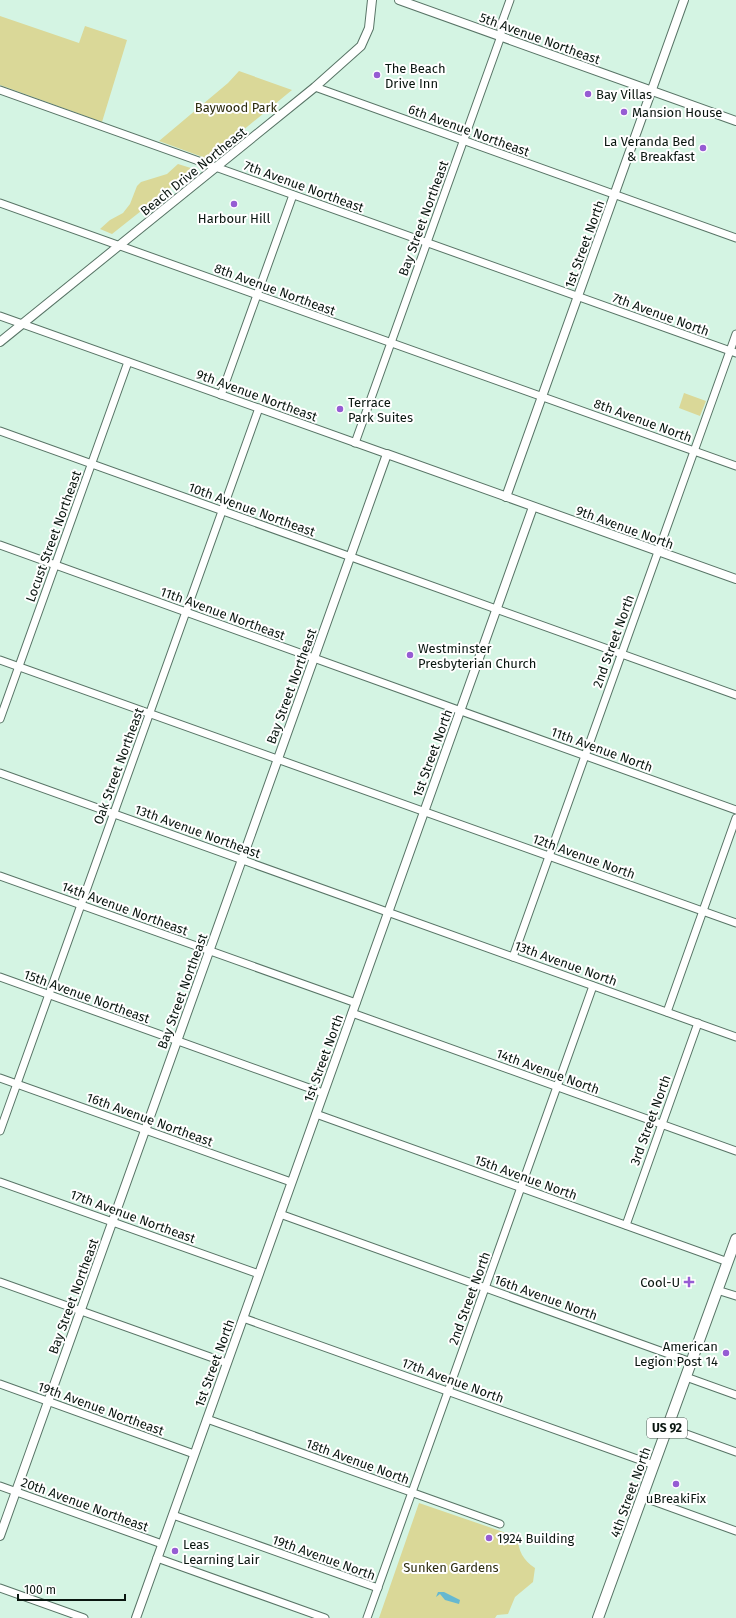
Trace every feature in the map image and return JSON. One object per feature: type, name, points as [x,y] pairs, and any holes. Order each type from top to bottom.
[{"type":"main road","name":"4th Street North","points":[[598,1618],[736,1239]]},
{"type":"street","name":"Beach Drive Northeast","points":[[0,342],[315,87],[361,46],[369,28],[372,0]]},
{"type":"street","name":"5th Avenue Northeast","points":[[399,0],[736,121]]},
{"type":"street","name":"Bay Street Northeast","points":[[355,443],[501,36],[501,25],[510,0]]},
{"type":"street","name":"1st Street North","points":[[506,497],[684,0]]},
{"type":"street","name":"6th Avenue Northeast","points":[[315,87],[736,238]]},
{"type":"street","name":"7th Avenue Northeast","points":[[0,90],[578,296]]},
{"type":"street","points":[[221,395],[293,195]]},
{"type":"street","name":"8th Avenue Northeast","points":[[0,203],[542,397]]},
{"type":"street","name":"7th Avenue North","points":[[578,296],[733,352]]},
{"type":"street","name":"9th Avenue Northeast","points":[[0,316],[506,497]]},
{"type":"street","name":"2nd Street North","points":[[513,957],[694,451],[733,352],[736,334]]},
{"type":"street","name":"Locust Street Northeast","points":[[0,719],[128,362]]},
{"type":"street","name":"8th Avenue North","points":[[542,397],[736,466]]},
{"type":"street","name":"Oak Street Northeast","points":[[0,1131],[258,408]]},
{"type":"street","name":"10th Avenue Northeast","points":[[0,431],[736,695]]},
{"type":"street","name":"Bay Street Northeast","points":[[0,1536],[387,454]]},
{"type":"street","name":"9th Avenue North","points":[[506,497],[736,579]]},
{"type":"street","name":"1st Street North","points":[[136,1618],[533,507]]},
{"type":"street","name":"11th Avenue Northeast","points":[[0,546],[460,711]]},
{"type":"street","name":"12th Avenue North","points":[[0,660],[736,923]]},
{"type":"street","name":"11th Avenue North","points":[[460,711],[736,810]]},
{"type":"street","name":"13th Avenue Northeast","points":[[0,773],[388,912]]},
{"type":"street","points":[[667,1012],[736,818]]},
{"type":"street","name":"14th Avenue Northeast","points":[[0,876],[356,1003]]},
{"type":"street","name":"13th Avenue North","points":[[388,912],[736,1037]]},
{"type":"street","name":"15th Avenue Northeast","points":[[0,977],[323,1093]]},
{"type":"street","name":"2nd Street North","points":[[367,1618],[593,986]]},
{"type":"street","name":"14th Avenue North","points":[[352,1013],[736,1151]]},
{"type":"street","name":"3rd Street North","points":[[626,1225],[698,1023]]},
{"type":"street","name":"16th Avenue Northeast","points":[[0,1078],[292,1182]]},
{"type":"street","name":"15th Avenue North","points":[[316,1114],[728,1262]]},
{"type":"street","name":"17th Avenue Northeast","points":[[0,1182],[259,1274]]},
{"type":"street","name":"16th Avenue North","points":[[280,1214],[691,1362]]},
{"type":"street","points":[[0,1282],[227,1363]]},
{"type":"street","points":[[718,1290],[736,1296]]},
{"type":"street","name":"17th Avenue North","points":[[243,1318],[654,1465]]},
{"type":"street","points":[[686,1377],[736,1395]]},
{"type":"street","name":"19th Avenue Northeast","points":[[0,1384],[194,1454]]},
{"type":"street","name":"18th Avenue North","points":[[207,1420],[500,1524]]},
{"type":"street","points":[[668,1427],[736,1452]]},
{"type":"street","name":"20th Avenue Northeast","points":[[0,1486],[162,1544]]},
{"type":"street","points":[[642,1497],[736,1531]]},
{"type":"street","name":"19th Avenue North","points":[[173,1515],[378,1588]]},
{"type":"street","points":[[157,1558],[325,1618]]},
{"type":"street","points":[[0,1588],[84,1618]]},
{"type":"green space","points":[[0,16],[79,43],[85,26],[127,40],[102,122],[0,85]]},
{"type":"green space","name":"Baywood Park","points":[[239,71],[292,90],[208,159],[159,141],[228,83]]},
{"type":"green space","points":[[178,164],[194,169],[112,234],[100,229],[110,220],[123,213],[130,204],[137,186],[141,182],[167,174]]},
{"type":"green space","points":[[684,393],[706,401],[700,416],[679,408]]},
{"type":"green space","name":"Sunken Gardens","points":[[419,1503],[518,1537],[522,1555],[527,1562],[535,1568],[533,1582],[515,1597],[508,1614],[497,1615],[495,1618],[379,1618]]},
{"type":"water","points":[[438,1592],[444,1592],[460,1600],[459,1604],[445,1600],[440,1594],[436,1597]]},
{"type":"place","name":"The Beach Drive Inn","points":[[377,75]]},
{"type":"place","name":"Bay Villas","points":[[588,94]]},
{"type":"place","name":"Mansion House","points":[[624,112]]},
{"type":"place","name":"La Veranda Bed & Breakfast","points":[[703,148]]},
{"type":"place","name":"Harbour Hill","points":[[234,204]]},
{"type":"place","name":"Terrace Park Suites","points":[[340,409]]},
{"type":"place","name":"Westminster Presbyterian Church","points":[[410,655]]},
{"type":"place","name":"Cool-U","points":[[689,1282]]},
{"type":"place","name":"American Legion Post 14","points":[[726,1353]]},
{"type":"place","name":"uBreakiFix","points":[[676,1484]]},
{"type":"place","name":"1924 Building","points":[[489,1538]]},
{"type":"place","name":"Leas Learning Lair","points":[[175,1551]]}]
